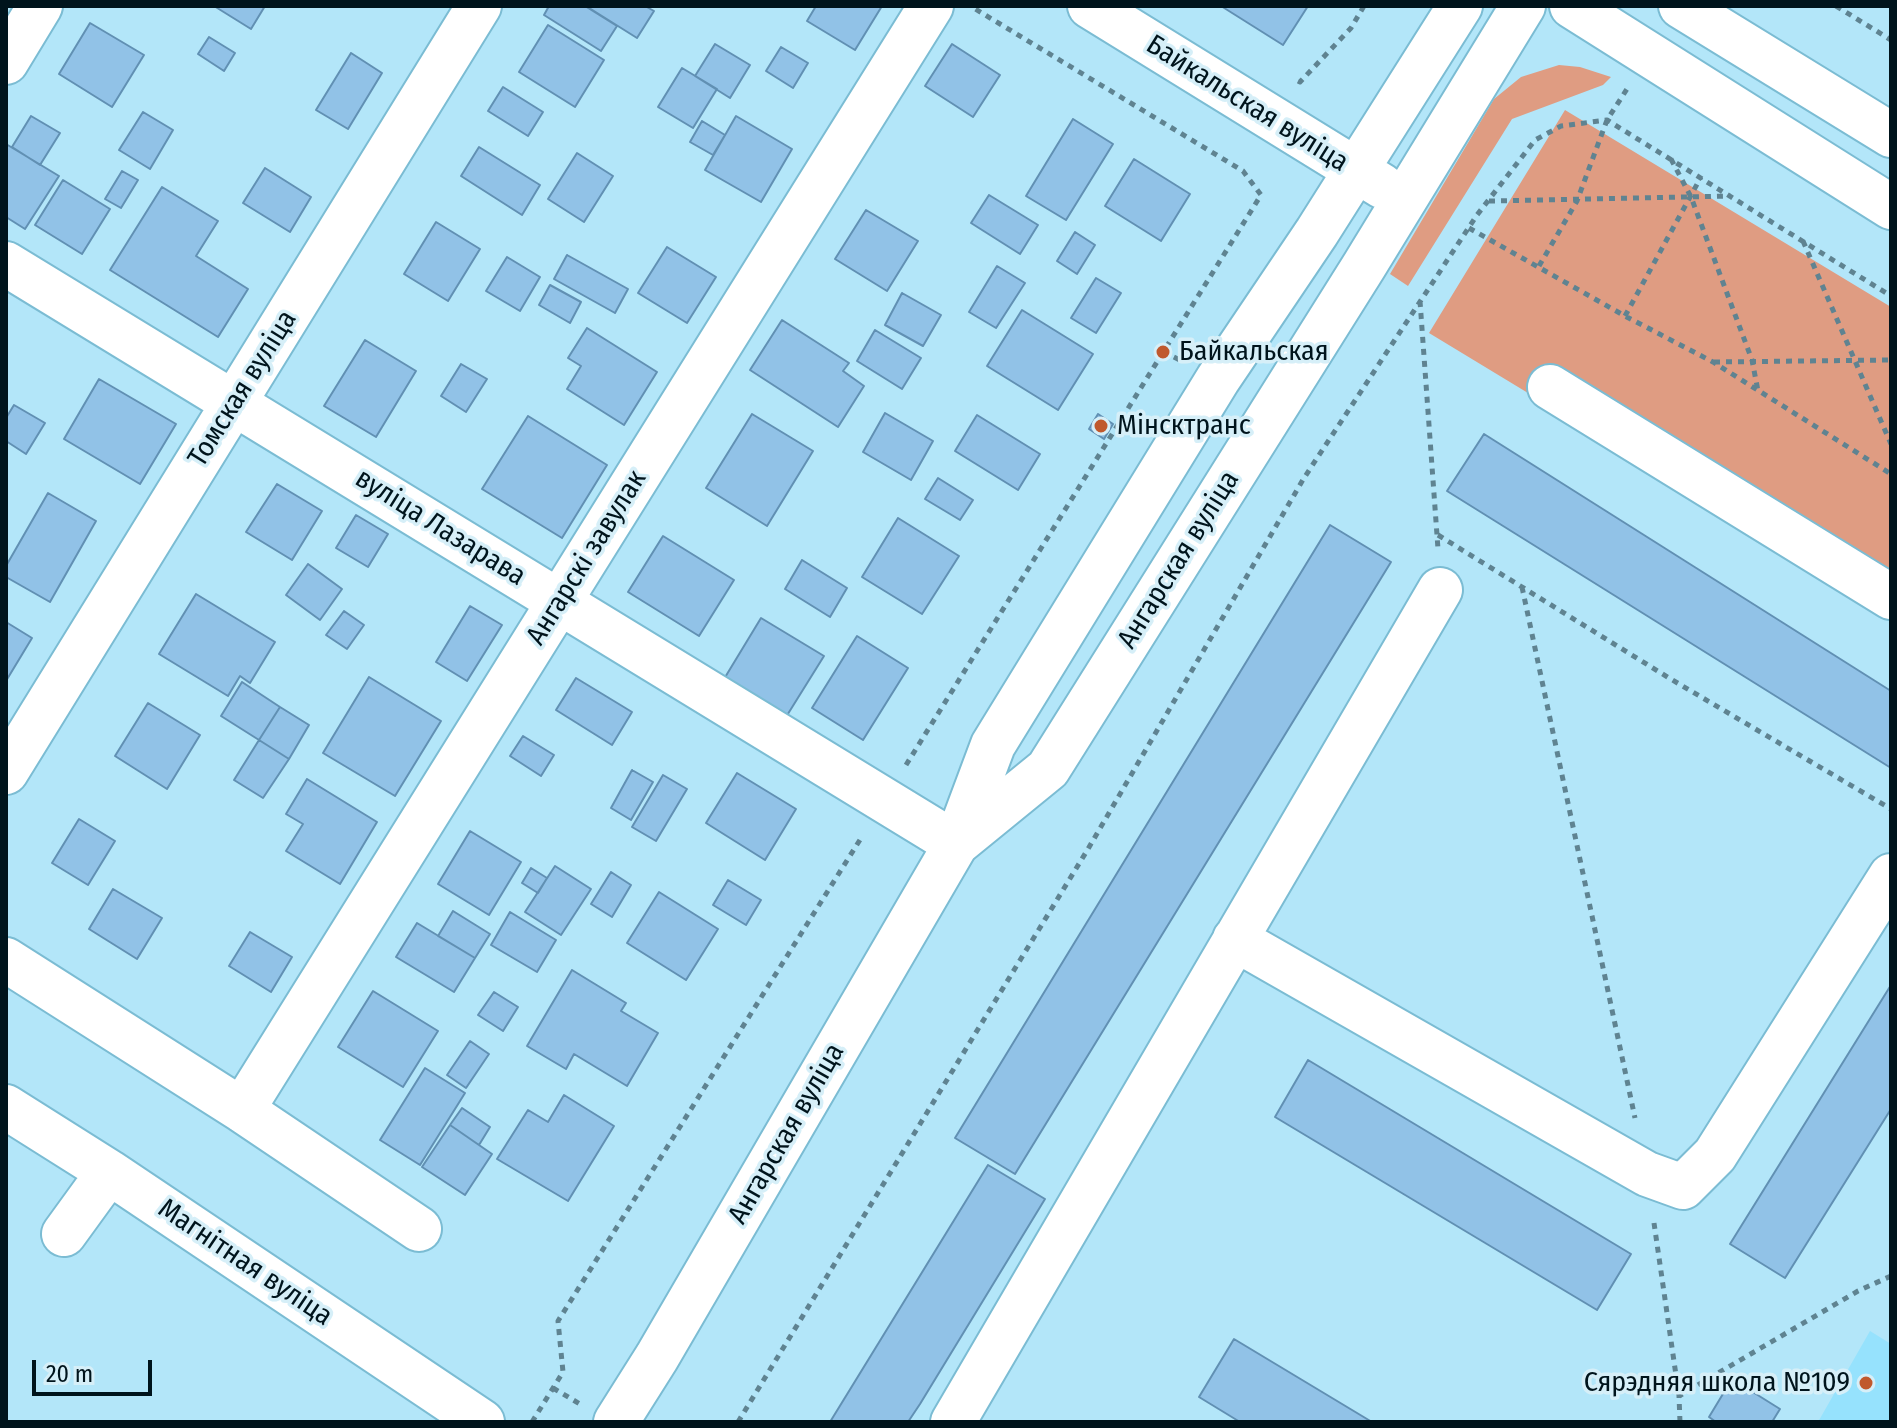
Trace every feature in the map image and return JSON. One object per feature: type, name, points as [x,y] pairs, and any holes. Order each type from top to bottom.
[{"type":"street","points":[[6,62],[40,6]]},
{"type":"street","name":"Томская вуліца","points":[[6,772],[479,6]]},
{"type":"street","name":"Ангарскі завулак","points":[[242,1110],[931,6]]},
{"type":"street","name":"Байкальская вуліца","points":[[1090,6],[1404,200]]},
{"type":"street","name":"Ангарская вуліца","points":[[598,1413],[665,1344],[956,844],[993,745],[1218,379],[1460,6]]},
{"type":"street","name":"Ангарская вуліца","points":[[956,844],[1048,769],[1523,6]]},
{"type":"street","points":[[1572,6],[1891,207]]},
{"type":"street","points":[[1681,6],[1891,135]]},
{"type":"street","name":"вуліца Лазарава","points":[[6,264],[956,844]]},
{"type":"street","points":[[1550,387],[1891,597]]},
{"type":"street","points":[[953,1422],[1440,590]]},
{"type":"street","points":[[1235,939],[1647,1174],[1683,1187],[1715,1155],[1891,876]]},
{"type":"street","points":[[6,960],[242,1110],[419,1229]]},
{"type":"street","name":"Магнітная вуліца","points":[[6,1107],[109,1172],[482,1422]]},
{"type":"street","points":[[64,1234],[109,1172]]},
{"type":"path","points":[[971,6],[1243,171],[1261,195]]},
{"type":"path","points":[[1300,82],[1351,28],[1364,6]]},
{"type":"path","points":[[1836,6],[1891,40]]},
{"type":"path","points":[[1539,266],[1577,201],[1607,120],[1630,84]]},
{"type":"path","points":[[738,1422],[1088,849],[1304,478],[1469,228],[1535,140],[1561,126],[1607,120],[1891,296]]},
{"type":"path","points":[[1670,158],[1691,197],[1752,360],[1758,391]]},
{"type":"path","points":[[1625,316],[1701,177]]},
{"type":"path","points":[[1488,201],[1732,196]]},
{"type":"path","points":[[1469,228],[1713,362],[1891,474]]},
{"type":"path","points":[[1802,240],[1891,444]]},
{"type":"path","points":[[1420,301],[1440,590]]},
{"type":"path","points":[[1713,362],[1891,360]]},
{"type":"path","points":[[1438,535],[1669,678],[1891,809]]},
{"type":"path","points":[[1522,587],[1647,1174],[1679,1396],[1680,1422]]},
{"type":"path","points":[[1679,1396],[1858,1291],[1891,1276]]},
{"type":"path","points":[[553,1388],[598,1413]]},
{"type":"shaded area","points":[[1559,65],[1580,67],[1611,77],[1603,85],[1512,119],[1408,286],[1390,274],[1494,99],[1521,77]]},
{"type":"shaded area","points":[[1565,110],[1891,307],[1891,613],[1429,333]]},
{"type":"shaded area","name":"Сярэдняя школа №109","points":[[1870,1331],[1891,1344],[1891,1422],[1818,1422]]},
{"type":"building","points":[[214,6],[265,6],[251,29]]},
{"type":"building","points":[[549,6],[585,6],[617,26],[601,51],[544,15]]},
{"type":"building","points":[[586,6],[645,6],[654,11],[637,38]]},
{"type":"building","points":[[816,6],[882,6],[855,50],[807,21]]},
{"type":"building","points":[[1221,6],[1308,6],[1283,45]]},
{"type":"building","points":[[90,23],[144,55],[112,107],[59,74]]},
{"type":"building","points":[[548,25],[604,60],[575,107],[519,72]]},
{"type":"building","points":[[209,37],[235,53],[224,71],[198,54]]},
{"type":"building","points":[[715,44],[750,65],[730,98],[695,76]]},
{"type":"building","points":[[952,44],[1000,75],[973,117],[925,86]]},
{"type":"building","points":[[781,47],[808,63],[793,88],[766,71]]},
{"type":"building","points":[[351,53],[382,73],[348,129],[316,110]]},
{"type":"building","points":[[682,68],[717,89],[693,128],[658,107]]},
{"type":"building","points":[[503,87],[543,112],[528,136],[488,111]]},
{"type":"building","points":[[143,112],[173,130],[150,169],[119,150]]},
{"type":"building","points":[[31,116],[60,133],[40,165],[12,147]]},
{"type":"building","points":[[736,116],[792,149],[761,202],[705,170]]},
{"type":"building","points":[[1073,119],[1113,144],[1066,220],[1026,196]]},
{"type":"building","points":[[702,121],[725,135],[713,155],[690,142]]},
{"type":"building","points":[[6,144],[59,176],[25,229],[6,217]]},
{"type":"building","points":[[479,147],[540,185],[522,215],[461,176]]},
{"type":"building","points":[[577,153],[613,176],[584,222],[548,199]]},
{"type":"building","points":[[1134,159],[1190,194],[1161,241],[1105,206]]},
{"type":"building","points":[[265,168],[311,197],[290,232],[243,203]]},
{"type":"building","points":[[122,171],[138,180],[121,208],[105,199]]},
{"type":"building","points":[[63,180],[110,209],[82,254],[35,225]]},
{"type":"building","points":[[162,187],[218,221],[196,256],[248,289],[218,337],[110,270]]},
{"type":"building","points":[[989,195],[1038,225],[1020,254],[971,223]]},
{"type":"building","points":[[866,210],[918,241],[887,291],[835,259]]},
{"type":"building","points":[[436,222],[480,249],[448,301],[404,274]]},
{"type":"building","points":[[1075,232],[1095,245],[1077,274],[1057,261]]},
{"type":"building","points":[[667,247],[716,277],[687,323],[638,293]]},
{"type":"building","points":[[567,255],[628,289],[615,313],[554,279]]},
{"type":"building","points":[[507,257],[540,277],[520,311],[486,291]]},
{"type":"building","points":[[997,266],[1025,283],[996,328],[969,312]]},
{"type":"building","points":[[1096,278],[1121,293],[1096,333],[1071,318]]},
{"type":"building","points":[[550,285],[581,302],[570,323],[539,305]]},
{"type":"building","points":[[902,293],[941,315],[923,346],[885,325]]},
{"type":"building","points":[[1022,310],[1093,354],[1058,410],[987,366]]},
{"type":"building","points":[[782,320],[849,363],[843,371],[864,386],[838,427],[750,370]]},
{"type":"building","points":[[587,328],[657,372],[624,425],[567,389],[581,366],[568,358]]},
{"type":"building","points":[[875,330],[921,358],[902,389],[857,361]]},
{"type":"building","points":[[365,340],[416,371],[376,437],[324,406]]},
{"type":"building","points":[[461,364],[487,379],[466,412],[441,396]]},
{"type":"building","points":[[99,379],[176,424],[140,484],[64,439]]},
{"type":"building","points":[[14,405],[45,423],[26,454],[6,441],[6,418]]},
{"type":"building","points":[[885,413],[933,441],[911,480],[863,452]]},
{"type":"building","points":[[752,414],[813,451],[767,526],[706,488]]},
{"type":"building","name":"Мінсктранс","points":[[1098,414],[1113,424],[1104,439],[1089,429]]},
{"type":"building","points":[[977,415],[1040,454],[1018,490],[955,451]]},
{"type":"building","points":[[528,416],[607,465],[562,538],[482,489]]},
{"type":"building","points":[[1484,434],[1891,691],[1891,768],[1447,491]]},
{"type":"building","points":[[938,478],[973,500],[960,520],[925,499]]},
{"type":"building","points":[[277,484],[322,511],[292,560],[246,532]]},
{"type":"building","points":[[48,493],[96,521],[50,602],[6,577],[6,566]]},
{"type":"building","points":[[356,515],[388,534],[368,567],[336,548]]},
{"type":"building","points":[[898,518],[959,556],[922,614],[862,577]]},
{"type":"building","points":[[1330,525],[1391,562],[1015,1174],[955,1138]]},
{"type":"building","points":[[663,536],[734,580],[699,636],[628,592]]},
{"type":"building","points":[[802,560],[847,588],[830,617],[785,589]]},
{"type":"building","points":[[308,564],[342,589],[320,620],[286,595]]},
{"type":"building","points":[[196,594],[275,642],[250,683],[240,676],[228,696],[159,654]]},
{"type":"building","points":[[470,606],[502,625],[467,681],[436,662]]},
{"type":"building","points":[[344,611],[364,625],[347,649],[326,635]]},
{"type":"building","points":[[761,618],[824,656],[786,717],[724,679]]},
{"type":"building","points":[[6,622],[32,638],[6,681]]},
{"type":"building","points":[[857,636],[908,668],[863,740],[812,708]]},
{"type":"building","points":[[369,677],[441,721],[395,796],[323,753]]},
{"type":"building","points":[[576,678],[632,712],[612,745],[556,710]]},
{"type":"building","points":[[242,682],[280,707],[259,740],[221,716]]},
{"type":"building","points":[[148,703],[200,735],[167,789],[115,756]]},
{"type":"building","points":[[280,707],[309,725],[289,759],[259,740]]},
{"type":"building","points":[[523,736],[554,755],[541,776],[510,756]]},
{"type":"building","points":[[259,740],[289,759],[263,798],[234,780]]},
{"type":"building","points":[[632,770],[653,782],[631,820],[611,808]]},
{"type":"building","points":[[737,773],[796,809],[765,860],[706,823]]},
{"type":"building","points":[[663,775],[687,789],[656,841],[632,827]]},
{"type":"building","points":[[307,779],[377,822],[340,884],[286,851],[303,824],[286,814]]},
{"type":"building","points":[[79,819],[115,841],[88,885],[52,863]]},
{"type":"building","points":[[470,831],[521,862],[489,915],[438,884]]},
{"type":"building","points":[[555,866],[591,889],[561,935],[525,912]]},
{"type":"building","points":[[531,868],[547,878],[538,893],[522,883]]},
{"type":"building","points":[[611,872],[631,885],[612,917],[591,904]]},
{"type":"building","points":[[728,880],[761,900],[746,925],[713,905]]},
{"type":"building","points":[[113,889],[162,918],[137,959],[89,929]]},
{"type":"building","points":[[659,892],[718,929],[686,980],[627,943]]},
{"type":"building","points":[[453,911],[490,934],[475,958],[438,936]]},
{"type":"building","points":[[510,912],[556,940],[537,972],[491,945]]},
{"type":"building","points":[[417,923],[475,958],[454,992],[396,957]]},
{"type":"building","points":[[250,932],[292,957],[271,992],[229,966]]},
{"type":"building","points":[[572,970],[626,1003],[621,1011],[658,1033],[627,1086],[574,1054],[566,1069],[527,1046]]},
{"type":"building","points":[[1891,985],[1891,1109],[1785,1278],[1730,1244]]},
{"type":"building","points":[[373,991],[438,1031],[403,1087],[338,1047]]},
{"type":"building","points":[[494,992],[518,1007],[503,1031],[478,1015]]},
{"type":"building","points":[[470,1041],[489,1054],[466,1088],[447,1075]]},
{"type":"building","points":[[1308,1060],[1631,1254],[1597,1310],[1275,1117]]},
{"type":"building","points":[[425,1068],[465,1093],[420,1165],[380,1140]]},
{"type":"building","points":[[564,1095],[614,1126],[568,1201],[497,1159],[528,1110],[548,1122]]},
{"type":"building","points":[[462,1108],[490,1127],[479,1145],[450,1125]]},
{"type":"building","points":[[450,1125],[492,1154],[465,1195],[422,1167]]},
{"type":"building","points":[[988,1165],[1045,1199],[920,1404],[908,1422],[830,1422]]},
{"type":"building","points":[[1234,1339],[1372,1422],[1240,1422],[1199,1397]]},
{"type":"building","points":[[1732,1379],[1780,1409],[1772,1422],[1716,1422],[1709,1417]]},
{"type":"place","name":"Байкальская","points":[[1163,352]]},
{"type":"place","name":"Мінсктранс","points":[[1101,426]]},
{"type":"place","name":"Сярэдняя школа №109","points":[[1866,1383]]}]
